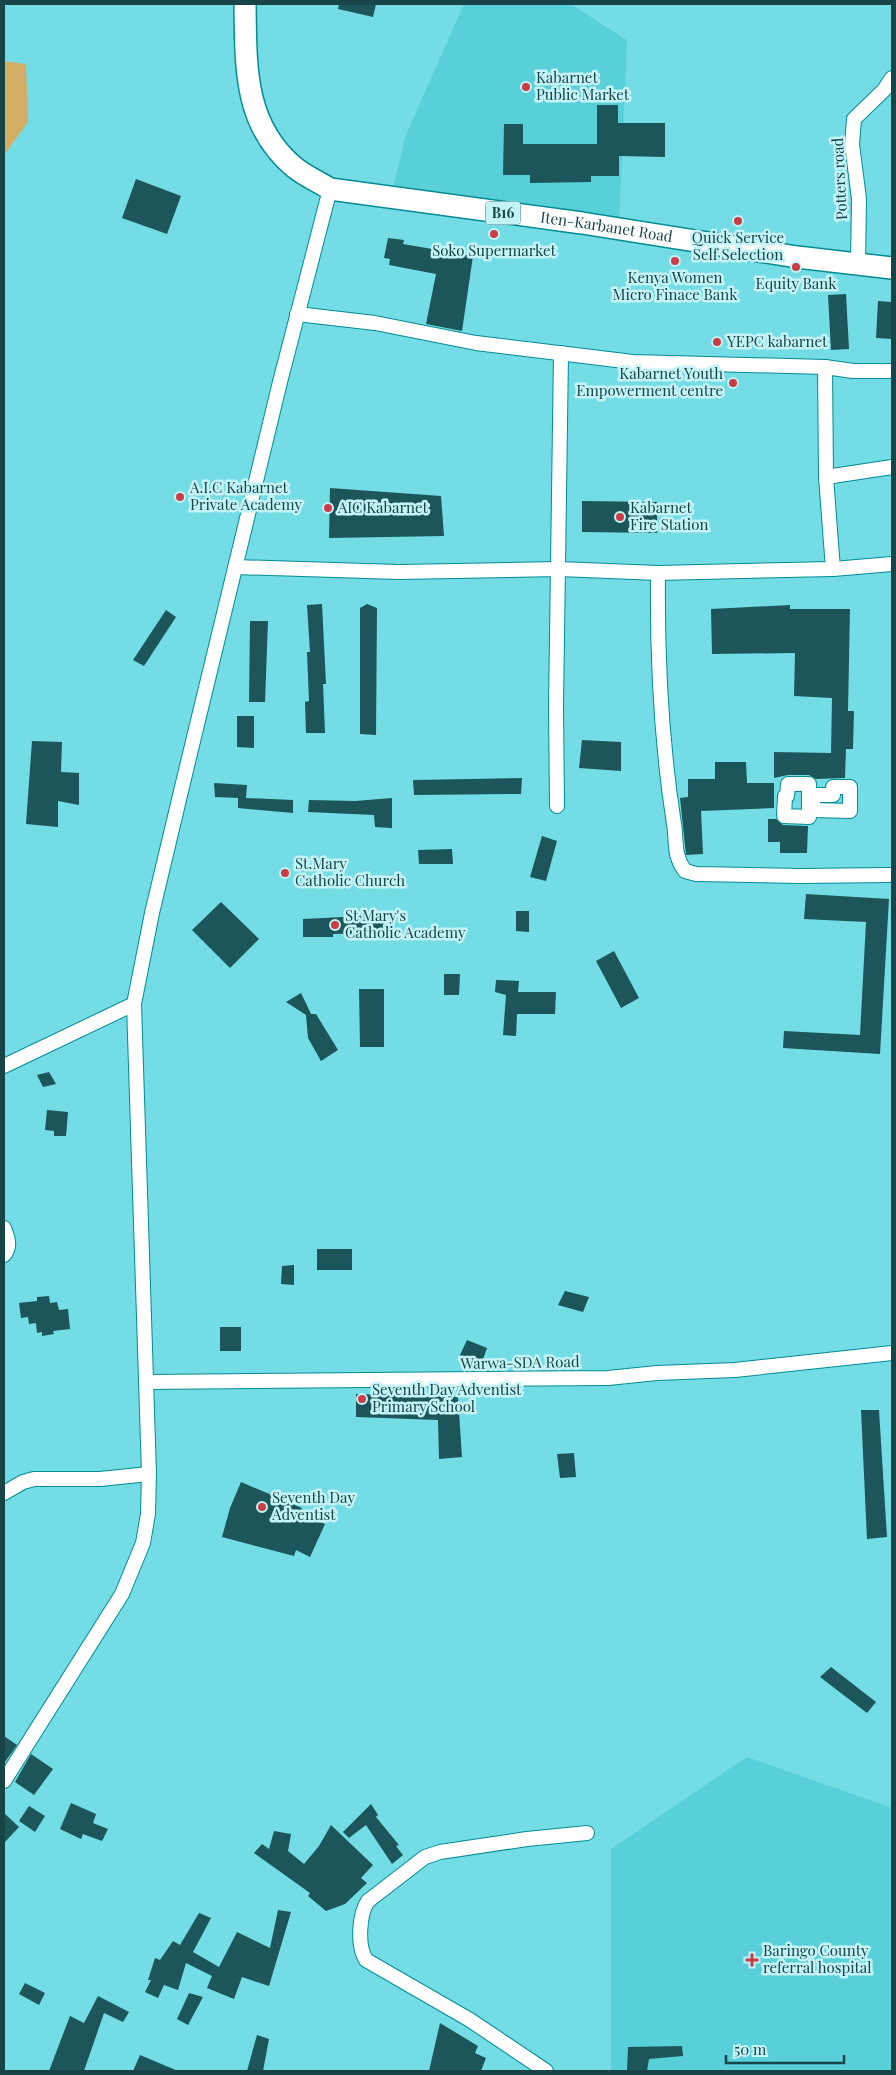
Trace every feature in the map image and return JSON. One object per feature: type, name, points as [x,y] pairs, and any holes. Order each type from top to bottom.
[{"type":"main road","name":"Iten-Karbanet Road","points":[[245,4],[249,90],[260,123],[273,144],[294,168],[330,189],[582,223],[797,257],[892,268]]},
{"type":"street","name":"Potters road","points":[[858,264],[859,199],[852,144],[854,119],[884,90],[892,78]]},
{"type":"street","points":[[4,1781],[122,1594],[143,1543],[148,1514],[149,1474],[134,1004],[156,894],[297,314],[330,189]]},
{"type":"street","points":[[297,314],[375,323],[476,342],[634,362],[825,367],[853,371],[892,371]]},
{"type":"street","points":[[557,806],[556,707],[560,569],[562,352]]},
{"type":"street","points":[[825,367],[826,477],[833,569]]},
{"type":"street","points":[[826,477],[892,467]]},
{"type":"street","points":[[236,567],[399,572],[560,569],[658,573],[833,569],[892,564]]},
{"type":"street","points":[[658,573],[657,646],[664,744],[676,836],[676,859],[685,871],[696,874],[790,876],[892,875]]},
{"type":"street","points":[[4,1066],[134,1004]]},
{"type":"street","points":[[4,1228],[8,1243],[8,1251],[4,1255]]},
{"type":"street","name":"Warwa-SDA Road","points":[[147,1382],[608,1378],[657,1373],[735,1370],[892,1353]]},
{"type":"street","points":[[4,1493],[23,1482],[34,1479],[100,1479],[149,1474]]},
{"type":"street","points":[[546,2071],[470,2020],[366,1960],[362,1954],[364,1907],[368,1900],[425,1857],[440,1852],[587,1833]]},
{"type":"shaded area","name":"Kabarnet Public Market","points":[[464,4],[570,4],[627,40],[619,223],[392,192],[406,135]]},
{"type":"shaded area","points":[[4,61],[26,64],[28,122],[4,155]]},
{"type":"shaded area","name":"Baringo County referral hospital","points":[[747,1757],[892,1808],[892,2071],[611,2071],[611,1849]]},
{"type":"building","points":[[339,4],[376,4],[373,17],[338,9]]},
{"type":"building","points":[[597,105],[618,105],[618,123],[665,123],[665,157],[619,156],[619,176],[591,176],[591,182],[530,183],[530,175],[503,175],[504,124],[523,124],[523,144],[597,144]]},
{"type":"building","points":[[136,179],[181,196],[167,234],[122,218]]},
{"type":"building","points":[[388,238],[404,240],[403,244],[473,256],[462,331],[426,324],[436,274],[389,265],[390,259],[384,258]]},
{"type":"building","points":[[846,294],[849,349],[831,350],[828,295]]},
{"type":"building","points":[[878,301],[892,302],[892,339],[876,338]]},
{"type":"building","points":[[330,488],[441,496],[444,536],[329,538]]},
{"type":"building","name":"Kabarnet Fire Station","points":[[582,501],[657,502],[657,533],[582,532]]},
{"type":"building","points":[[322,604],[326,684],[323,684],[325,733],[306,733],[305,702],[309,701],[307,652],[310,652],[307,605]]},
{"type":"building","points":[[367,604],[377,608],[376,735],[360,734],[360,608]]},
{"type":"building","points":[[790,605],[790,609],[850,609],[848,711],[854,711],[853,749],[846,749],[845,778],[816,779],[809,775],[788,775],[774,778],[774,752],[831,753],[832,698],[794,696],[795,653],[712,654],[711,609]]},
{"type":"building","points":[[166,610],[176,617],[144,666],[133,660]]},
{"type":"building","points":[[250,621],[268,621],[265,702],[249,702]]},
{"type":"building","points":[[237,716],[254,716],[254,748],[237,747]]},
{"type":"building","points":[[582,740],[621,742],[621,771],[579,768]]},
{"type":"building","points":[[32,741],[62,742],[61,772],[79,773],[79,805],[58,801],[58,827],[26,824]]},
{"type":"building","points":[[715,762],[746,762],[747,783],[774,783],[774,808],[701,811],[703,854],[686,855],[680,798],[688,797],[688,779],[715,779]]},
{"type":"building","points":[[522,778],[521,794],[414,795],[413,780]]},
{"type":"building","points":[[214,783],[247,785],[246,798],[293,800],[293,813],[238,808],[238,798],[215,797]]},
{"type":"building","points":[[392,798],[392,828],[375,827],[374,815],[308,812],[309,800],[355,801]]},
{"type":"building","points":[[768,819],[776,819],[783,825],[808,826],[807,853],[780,853],[780,842],[768,842]]},
{"type":"building","points":[[542,836],[557,841],[546,881],[530,877]]},
{"type":"building","points":[[452,849],[453,864],[419,864],[418,850]]},
{"type":"building","points":[[806,894],[889,899],[880,1054],[783,1048],[784,1031],[860,1035],[866,922],[804,919]]},
{"type":"building","points":[[221,902],[259,939],[230,968],[192,930]]},
{"type":"building","points":[[516,911],[529,911],[529,932],[516,931]]},
{"type":"building","points":[[384,915],[384,933],[333,934],[333,937],[303,937],[303,919]]},
{"type":"building","points":[[614,951],[639,998],[621,1008],[596,961]]},
{"type":"building","points":[[444,974],[460,974],[459,995],[444,995]]},
{"type":"building","points":[[496,980],[519,981],[518,992],[556,992],[555,1014],[517,1014],[516,1036],[503,1035],[506,995],[495,992]]},
{"type":"building","points":[[359,989],[384,989],[384,1047],[360,1047]]},
{"type":"building","points":[[301,993],[311,1014],[316,1014],[338,1050],[321,1061],[308,1038],[306,1015],[286,1002]]},
{"type":"building","points":[[49,1072],[56,1084],[43,1087],[37,1075]]},
{"type":"building","points":[[47,1110],[68,1112],[66,1136],[54,1136],[54,1131],[45,1130]]},
{"type":"building","points":[[317,1249],[352,1249],[352,1270],[317,1270]]},
{"type":"building","points":[[294,1265],[294,1285],[281,1284],[282,1266]]},
{"type":"building","points":[[565,1291],[589,1297],[583,1312],[558,1305]]},
{"type":"building","points":[[49,1296],[50,1303],[57,1302],[59,1310],[68,1309],[70,1329],[53,1331],[54,1334],[42,1336],[42,1332],[37,1333],[36,1323],[29,1324],[28,1317],[21,1318],[19,1303],[37,1301],[37,1297]]},
{"type":"building","points":[[220,1327],[241,1327],[241,1351],[220,1351]]},
{"type":"building","points":[[467,1340],[487,1348],[482,1362],[460,1355]]},
{"type":"building","points":[[356,1394],[458,1397],[462,1457],[439,1459],[438,1420],[356,1417]]},
{"type":"building","points":[[861,1410],[879,1410],[887,1537],[867,1539]]},
{"type":"building","points":[[574,1453],[576,1477],[560,1478],[557,1454]]},
{"type":"building","points":[[241,1482],[302,1508],[300,1513],[325,1524],[310,1557],[296,1550],[294,1556],[222,1537],[230,1508]]},
{"type":"building","points":[[831,1667],[876,1702],[867,1713],[820,1677]]},
{"type":"building","points":[[4,1736],[17,1745],[5,1762],[4,1761]]},
{"type":"building","points":[[31,1754],[53,1769],[34,1795],[15,1782]]},
{"type":"building","points":[[71,1803],[96,1814],[93,1823],[108,1829],[102,1841],[83,1834],[81,1839],[60,1829]]},
{"type":"building","points":[[371,1804],[378,1815],[376,1817],[399,1845],[396,1846],[403,1855],[392,1864],[366,1825],[349,1838],[343,1832]]},
{"type":"building","points":[[29,1806],[45,1816],[35,1832],[19,1821]]},
{"type":"building","points":[[4,1813],[19,1827],[4,1843]]},
{"type":"building","points":[[331,1825],[373,1865],[361,1878],[367,1883],[345,1904],[326,1911],[308,1896],[310,1893],[254,1853],[262,1844],[269,1849],[274,1831],[291,1834],[288,1851],[304,1864],[319,1846]]},
{"type":"building","points":[[278,1910],[291,1912],[269,1986],[242,1977],[234,1999],[207,1988],[212,1976],[186,1963],[178,1990],[164,1985],[158,1998],[145,1992],[151,1980],[148,1980],[155,1958],[160,1960],[173,1941],[180,1945],[199,1913],[211,1918],[193,1952],[219,1967],[237,1932],[270,1948]]},
{"type":"building","points":[[25,1983],[45,1993],[39,2005],[19,1994]]},
{"type":"building","points":[[189,1993],[203,1997],[188,2025],[177,2019]]},
{"type":"building","points":[[98,1996],[129,2012],[123,2022],[104,2013],[84,2071],[49,2071],[70,2016],[84,2023]]},
{"type":"building","points":[[440,2023],[478,2046],[475,2053],[486,2058],[481,2071],[429,2071]]},
{"type":"building","points":[[257,2035],[269,2039],[263,2071],[247,2071]]},
{"type":"building","points":[[682,2046],[683,2056],[649,2059],[647,2071],[627,2071],[628,2047]]},
{"type":"building","points":[[140,2055],[178,2071],[133,2071]]},
{"type":"place","name":"Kabarnet Public Market","points":[[526,87]]},
{"type":"place","name":"Quick Service Self Selection","points":[[738,221]]},
{"type":"place","name":"Soko Supermarket","points":[[494,234]]},
{"type":"place","name":"Kenya Women Micro Finace Bank","points":[[675,261]]},
{"type":"place","name":"Equity Bank","points":[[796,267]]},
{"type":"place","name":"YEPC kabarnet","points":[[717,342]]},
{"type":"place","name":"Kabarnet Youth Empowerment centre","points":[[733,383]]},
{"type":"place","name":"A.I.C Kabarnet Private Academy","points":[[180,497]]},
{"type":"place","name":"AIC Kabarnet","points":[[328,508]]},
{"type":"place","name":"Kabarnet Fire Station","points":[[620,517]]},
{"type":"place","name":"St.Mary Catholic Church","points":[[285,873]]},
{"type":"place","name":"St Mary's Catholic Academy","points":[[335,925]]},
{"type":"place","name":"Seventh Day Adventist Primary School","points":[[362,1399]]},
{"type":"place","name":"Seventh Day Adventist","points":[[262,1507]]},
{"type":"place","name":"Baringo County referral hospital","points":[[752,1960]]}]
